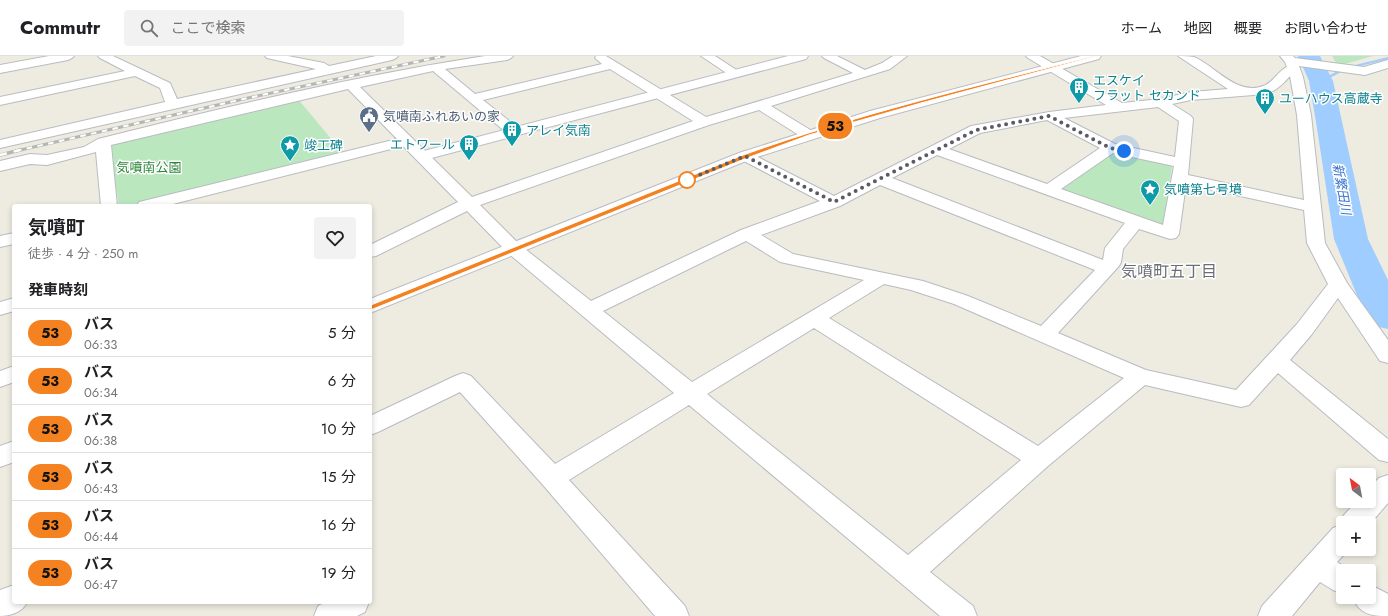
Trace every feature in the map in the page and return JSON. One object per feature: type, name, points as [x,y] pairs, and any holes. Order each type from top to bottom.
[{"type":"main road","points":[[422,156],[802,56]]},
{"type":"main road","points":[[372,306],[745,156],[807,134],[919,102],[1095,56]]},
{"type":"main road","points":[[0,457],[12,452]]},
{"type":"street","points":[[0,69],[68,56]]},
{"type":"street","points":[[104,56],[165,86],[173,104]]},
{"type":"street","points":[[271,56],[332,68]]},
{"type":"street","points":[[0,144],[332,68],[392,56]]},
{"type":"street","points":[[0,166],[30,159],[54,159],[89,150],[103,142],[351,85],[507,56]]},
{"type":"street","points":[[599,56],[611,65],[704,122]]},
{"type":"street","points":[[707,56],[735,73]]},
{"type":"street","points":[[828,56],[864,74]]},
{"type":"street","points":[[375,244],[468,204],[704,122],[864,74],[886,66],[901,56]]},
{"type":"street","points":[[1032,56],[1119,108]]},
{"type":"street","points":[[1184,56],[1241,92]]},
{"type":"street","points":[[1328,56],[1337,68]]},
{"type":"street","points":[[116,62],[129,58]]},
{"type":"street","points":[[588,310],[747,234],[834,202],[976,130],[1049,116],[1160,103],[1191,96],[1266,90],[1279,81],[1287,72],[1291,62]]},
{"type":"street","points":[[1291,62],[1365,72],[1388,64]]},
{"type":"street","points":[[1291,62],[1297,77],[1304,115],[1316,243],[1338,284],[1388,356]]},
{"type":"street","points":[[473,98],[611,65]]},
{"type":"street","points":[[436,68],[513,131]]},
{"type":"street","points":[[0,101],[137,72]]},
{"type":"street","points":[[351,85],[514,249],[690,395],[962,616]]},
{"type":"street","points":[[938,150],[1170,234],[1181,171],[1186,118],[1160,103]]},
{"type":"street","points":[[760,105],[807,134]]},
{"type":"street","points":[[1049,116],[1110,148],[1181,171],[1313,207]]},
{"type":"street","points":[[153,204],[406,141]]},
{"type":"street","points":[[103,142],[109,204]]},
{"type":"street","points":[[1049,190],[1110,148]]},
{"type":"street","points":[[745,156],[834,202]]},
{"type":"street","points":[[879,179],[1107,268]]},
{"type":"street","points":[[1045,335],[1112,262],[1114,248],[1135,222]]},
{"type":"street","points":[[747,234],[787,258],[916,285],[961,300],[1141,376],[1241,399],[1323,307],[1338,284]]},
{"type":"street","points":[[0,242],[12,239]]},
{"type":"street","points":[[552,478],[882,278]]},
{"type":"street","points":[[0,309],[12,305]]},
{"type":"street","points":[[815,319],[1039,459]]},
{"type":"street","points":[[1276,361],[1388,453]]},
{"type":"street","points":[[0,379],[12,375]]},
{"type":"street","points":[[909,572],[1039,459],[1141,376]]},
{"type":"street","points":[[372,425],[463,381],[552,478],[674,616]]},
{"type":"street","points":[[1360,516],[1388,485]]},
{"type":"street","points":[[1273,616],[1336,544]]},
{"type":"street","points":[[1317,565],[1336,577]]},
{"type":"street","points":[[0,605],[12,599]]},
{"type":"street","points":[[1376,603],[1388,610]]},
{"type":"street","points":[[329,616],[350,604]]},
{"type":"street","points":[[358,604],[364,616]]},
{"type":"green space","points":[[1332,56],[1373,56],[1338,66]]},
{"type":"green space","name":"気噴南公園","points":[[298,99],[343,153],[136,204],[119,204],[109,145]]},
{"type":"green space","points":[[1117,153],[1167,164],[1172,167],[1163,225],[1060,191],[1059,187],[1110,154]]},
{"type":"waterway","name":"新繁田川","points":[[1309,56],[1321,81],[1351,239],[1383,310],[1388,317]]},
{"type":"waterway","points":[[1321,81],[1344,69],[1388,58]]},
{"type":"railway","points":[[16,151],[248,98],[444,56]]},
{"type":"railway","points":[[16,151],[20,150]]},
{"type":"railway","points":[[0,155],[16,151]]},
{"type":"bus line","name":"53","points":[[372,306],[745,156],[807,134],[919,102],[1095,56]]},
{"type":"place","name":"エスケイ フラット セカンド","points":[[1079,104]]},
{"type":"place","name":"ユーハウス高蔵寺","points":[[1265,115]]},
{"type":"place","name":"気噴南ふれあいの家","points":[[369,133]]},
{"type":"place","name":"アレイ気南","points":[[512,147]]},
{"type":"place","name":"エトワール","points":[[469,161]]},
{"type":"place","name":"竣工碑","points":[[290,162]]},
{"type":"place","name":"気噴第七号墳","points":[[1150,206]]},
{"type":"district","name":"気噴町五丁目","points":[[1169,271]]},
{"type":"route","points":[[687,180],[745,156],[834,202],[976,130],[1049,116],[1110,148],[1124,151]]}]
